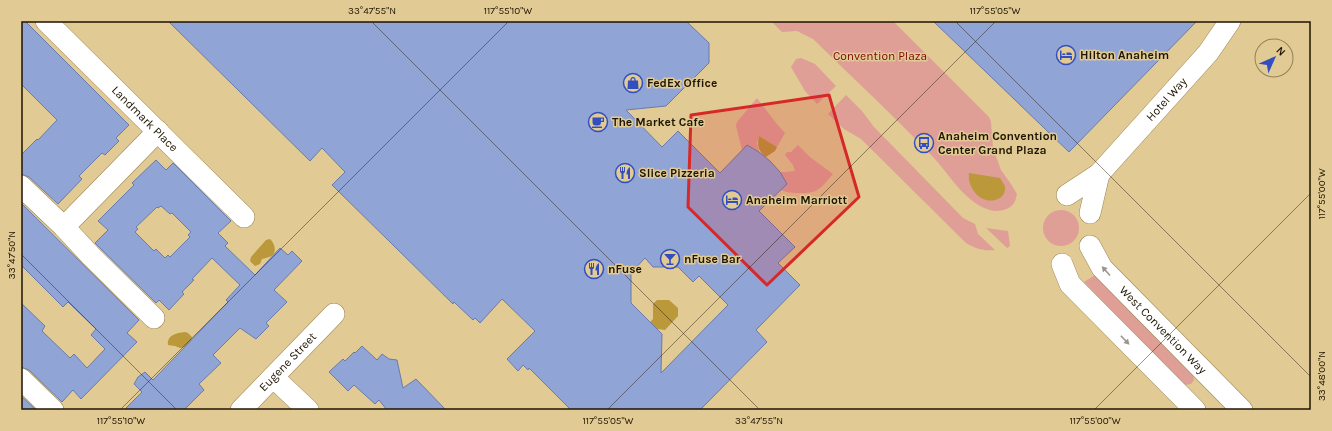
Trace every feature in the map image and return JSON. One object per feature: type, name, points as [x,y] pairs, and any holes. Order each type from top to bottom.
[{"type":"street","name":"Landmark Place","points":[[46,21],[244,217]]},
{"type":"street","name":"Hotel Way","points":[[1066,195],[1099,174],[1208,53],[1230,21]]},
{"type":"street","points":[[64,226],[158,131]]},
{"type":"street","name":"Hotel Way","points":[[1090,213],[1099,174]]},
{"type":"street","points":[[21,186],[64,226],[91,256],[154,318]]},
{"type":"street","name":"West Convention Way","points":[[1090,246],[1102,268],[1242,410]]},
{"type":"street","points":[[1062,264],[1070,284],[1195,410]]},
{"type":"street","name":"Eugene Street","points":[[241,410],[334,314]]},
{"type":"street","points":[[274,377],[308,410]]},
{"type":"street","points":[[21,379],[52,410]]},
{"type":"highlighted area","points":[[829,95],[859,197],[767,285],[688,207],[691,115]]},
{"type":"green space","name":"Convention Plaza","points":[[771,21],[893,21],[989,117],[991,122],[993,148],[1001,170],[1017,194],[1016,200],[1012,206],[994,211],[978,205],[971,200],[918,142],[813,39],[797,31],[782,32]]},
{"type":"green space","points":[[801,58],[815,64],[836,86],[817,104],[805,91],[791,67],[796,59]]},
{"type":"green space","points":[[846,95],[862,111],[874,127],[963,218],[975,224],[978,234],[995,250],[980,249],[966,243],[861,139],[844,129],[828,114]]},
{"type":"green space","points":[[757,98],[785,133],[777,147],[759,136],[757,143],[759,152],[747,145],[742,150],[736,126],[737,122]]},
{"type":"green space","points":[[798,145],[810,157],[833,174],[819,189],[815,191],[794,193],[781,190],[787,184],[780,172],[795,171],[793,165],[785,155],[787,152],[791,152]]},
{"type":"green space","points":[[1065,210],[1074,215],[1078,221],[1078,235],[1074,241],[1065,246],[1057,246],[1048,241],[1044,235],[1043,224],[1048,215],[1054,211]]},
{"type":"green space","points":[[986,228],[1008,231],[1010,246],[1007,248]]},
{"type":"green space","points":[[1095,275],[1193,374],[1194,380],[1191,384],[1185,385],[1084,282]]},
{"type":"shaded area","points":[[759,136],[777,147],[775,151],[766,157],[761,153],[759,148]]},
{"type":"shaded area","points":[[969,173],[1000,178],[1005,186],[1004,194],[1000,198],[989,201],[979,197],[972,188]]},
{"type":"shaded area","points":[[270,239],[275,249],[274,254],[262,259],[260,264],[255,266],[250,261],[251,257],[266,240]]},
{"type":"shaded area","points":[[657,300],[669,300],[678,308],[678,316],[665,330],[658,329],[639,349],[642,330],[653,319],[653,304]]},
{"type":"shaded area","points":[[185,332],[192,337],[188,344],[180,348],[168,345],[169,339],[173,335]]},
{"type":"building","points":[[21,21],[25,21],[129,125],[116,138],[119,141],[105,155],[102,153],[79,176],[82,179],[58,204],[29,177],[21,174],[21,155],[57,120],[21,84]]},
{"type":"building","points":[[168,21],[686,21],[709,43],[709,63],[666,106],[626,110],[662,147],[678,131],[720,173],[747,145],[770,161],[780,172],[787,184],[759,211],[795,247],[778,263],[800,285],[756,330],[767,342],[700,410],[571,410],[529,368],[528,370],[523,365],[518,371],[507,359],[535,331],[502,299],[480,323],[475,318],[473,320],[454,302],[453,304],[332,185],[345,172],[322,148],[310,161]],"holes":[[[645,258],[653,267],[678,267],[693,282],[699,276],[728,305],[661,373],[662,334],[631,303],[631,273]]]},
{"type":"building","name":"Hilton Anaheim","points":[[933,21],[1197,21],[1069,152]]},
{"type":"building","points":[[156,160],[166,170],[173,163],[231,221],[218,233],[228,243],[225,246],[255,275],[280,248],[288,255],[292,251],[302,261],[274,290],[287,302],[266,323],[269,326],[256,339],[240,328],[213,355],[221,363],[199,384],[204,390],[184,410],[124,410],[142,392],[134,384],[138,377],[145,372],[153,380],[228,302],[226,300],[240,285],[212,258],[192,279],[194,280],[182,292],[184,294],[169,310],[159,300],[156,303],[95,243],[108,230],[98,221],[134,185],[132,183]],"holes":[[[161,206],[170,214],[172,213],[191,232],[188,235],[190,237],[170,257],[168,255],[165,258],[156,249],[154,251],[135,232],[138,229],[136,227],[157,207],[158,208]]]},
{"type":"building","points":[[21,203],[139,320],[127,333],[137,342],[81,399],[73,390],[62,402],[29,370],[21,367],[21,303],[45,326],[42,331],[70,358],[74,354],[87,368],[105,349],[91,335],[96,329],[68,302],[63,307],[21,265]]},
{"type":"building","points":[[362,346],[377,360],[382,354],[389,359],[397,360],[403,388],[416,379],[446,410],[387,410],[379,400],[375,404],[354,385],[348,391],[329,372],[343,359],[345,361]]},
{"type":"building","points":[[21,396],[36,410],[21,410]]},
{"type":"place","name":"Hilton Anaheim","points":[[1066,55]]},
{"type":"place","name":"FedEx Office","points":[[633,83]]},
{"type":"place","name":"The Market Cafe","points":[[598,122]]},
{"type":"place","name":"Anaheim Convention Center Grand Plaza","points":[[924,143]]},
{"type":"place","name":"Slice Pizzeria","points":[[625,173]]},
{"type":"place","name":"Anaheim Marriott","points":[[732,200]]},
{"type":"place","name":"nFuse Bar","points":[[670,259]]},
{"type":"place","name":"nFuse","points":[[594,269]]}]
